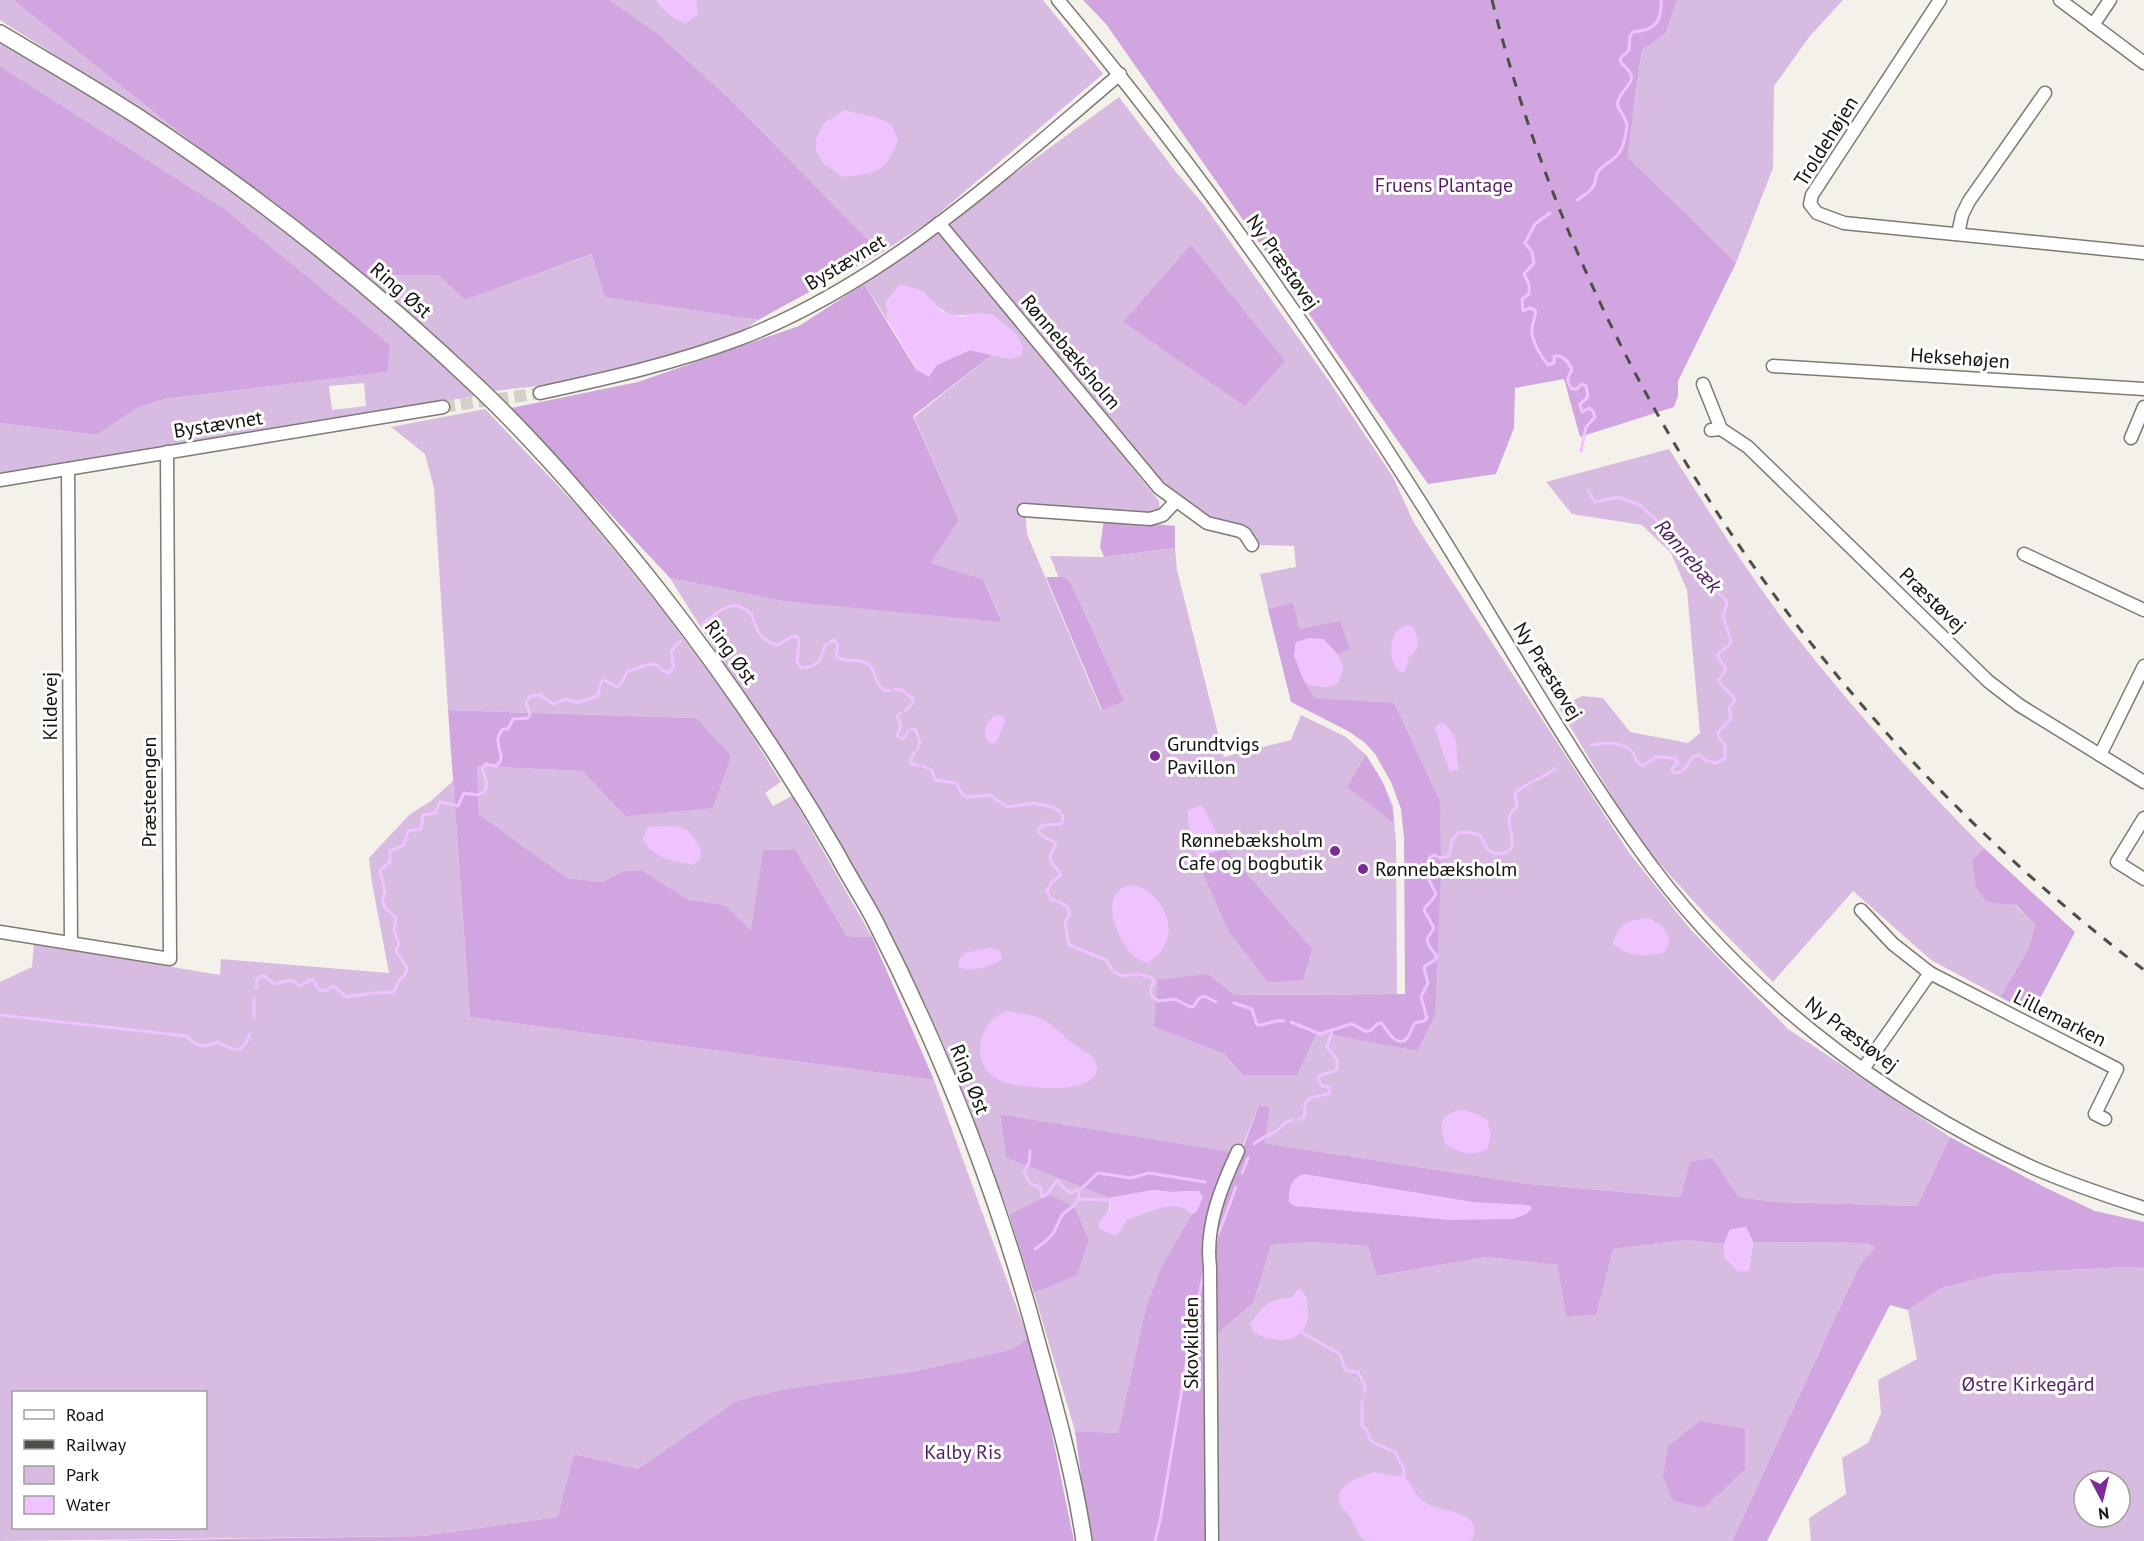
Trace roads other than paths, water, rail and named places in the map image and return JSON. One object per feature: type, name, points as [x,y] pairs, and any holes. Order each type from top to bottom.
[{"type":"main road","name":"Ring Øst","points":[[0,33],[138,117],[305,237],[387,305],[481,390],[543,454],[620,541],[744,705],[815,816],[873,916],[918,1009],[950,1083],[990,1186],[1022,1284],[1057,1412],[1084,1541]]},
{"type":"street","name":"Ny Præstøvej","points":[[1058,0],[1120,74],[1266,269],[1427,512],[1583,766],[1639,849],[1699,924],[1799,1020],[1863,1069],[1923,1110],[2032,1167],[2144,1208]]},
{"type":"street","name":"Troldehøjen","points":[[1940,0],[1812,195],[1810,204],[1817,213],[1844,223],[2144,253]]},
{"type":"street","points":[[2060,0],[2144,63]]},
{"type":"street","points":[[2093,25],[2110,0]]},
{"type":"street","name":"Bystævnet","points":[[540,393],[632,374],[683,359],[743,337],[795,314],[894,256],[939,223],[976,195],[1120,74]]},
{"type":"street","points":[[1958,234],[1962,215],[1969,201],[2045,93]]},
{"type":"street","name":"Rønnebæksholm","points":[[939,223],[1159,488],[1207,524],[1240,531],[1249,538],[1252,544]]},
{"type":"street","name":"Heksehøjen","points":[[1773,366],[2144,389]]},
{"type":"street","name":"Præstøvej","points":[[1702,384],[1716,429],[1748,447],[1988,681],[2019,705],[2144,782]]},
{"type":"street","name":"Bystævnet","points":[[0,480],[443,407]]},
{"type":"street","points":[[2131,438],[2144,407]]},
{"type":"street","name":"Præsteengen","points":[[0,932],[170,959],[166,452]]},
{"type":"street","name":"Kildevej","points":[[68,469],[71,944]]},
{"type":"street","points":[[1024,510],[1150,519],[1163,515],[1175,502]]},
{"type":"street","points":[[2024,554],[2144,610]]},
{"type":"street","points":[[2100,755],[2144,666]]},
{"type":"street","points":[[2144,818],[2117,862],[2144,879]]},
{"type":"street","name":"Lillemarken","points":[[1861,910],[1893,944],[1930,973],[2117,1069],[2095,1114],[2105,1119]]},
{"type":"street","points":[[1863,1069],[1930,973]]},
{"type":"street","name":"Skovkilden","points":[[1212,1541],[1208,1238],[1227,1176],[1238,1150]]},
{"type":"water","points":[[656,0],[695,0],[698,14],[686,23],[669,15]]},
{"type":"water","points":[[844,110],[875,117],[891,124],[898,141],[884,166],[878,170],[843,177],[824,164],[816,151],[816,139],[823,124]]},
{"type":"water","points":[[900,284],[921,290],[942,311],[961,317],[978,313],[992,314],[1017,334],[1023,348],[1021,356],[1010,359],[970,350],[937,365],[929,377],[917,370],[888,321],[886,301]]},
{"type":"water","points":[[1408,625],[1415,630],[1418,643],[1415,652],[1408,658],[1407,667],[1401,673],[1393,661],[1391,646],[1396,632]]},
{"type":"water","points":[[1309,638],[1323,639],[1337,654],[1343,666],[1338,683],[1321,687],[1305,682],[1294,656],[1296,642]]},
{"type":"water","points":[[996,715],[1003,716],[1005,721],[997,742],[992,744],[987,740],[985,729],[987,723]]},
{"type":"water","points":[[1444,723],[1453,734],[1456,745],[1459,770],[1450,772],[1435,729],[1438,724]]},
{"type":"water","points":[[1202,805],[1225,849],[1196,857],[1188,823],[1188,810]]},
{"type":"water","points":[[675,826],[688,830],[701,849],[700,859],[693,865],[658,855],[647,846],[643,839],[648,827]]},
{"type":"water","points":[[1135,885],[1153,895],[1165,912],[1168,921],[1167,941],[1161,952],[1148,963],[1136,958],[1128,949],[1121,939],[1113,915],[1112,904],[1115,895],[1123,888]]},
{"type":"water","points":[[1649,918],[1663,927],[1670,941],[1665,952],[1652,955],[1631,954],[1613,944],[1618,931],[1625,924]]},
{"type":"water","points":[[989,948],[1000,951],[1002,960],[974,969],[958,966],[959,960],[965,953]]},
{"type":"water","points":[[1010,1011],[1033,1016],[1054,1027],[1093,1058],[1097,1070],[1095,1076],[1080,1085],[1052,1088],[1015,1085],[994,1077],[988,1072],[980,1055],[982,1036],[993,1019]]},
{"type":"water","points":[[1464,1110],[1487,1120],[1491,1134],[1487,1149],[1476,1153],[1466,1153],[1445,1144],[1441,1128],[1443,1118],[1455,1111]]},
{"type":"water","points":[[1304,1174],[1473,1202],[1529,1205],[1532,1208],[1526,1214],[1513,1219],[1450,1220],[1294,1206],[1289,1202],[1290,1188],[1296,1178]]},
{"type":"water","points":[[1153,1190],[1199,1191],[1203,1197],[1197,1211],[1192,1214],[1177,1206],[1169,1206],[1127,1219],[1118,1234],[1114,1235],[1099,1228],[1099,1222],[1110,1209],[1110,1198]]},
{"type":"water","points":[[1746,1227],[1753,1242],[1749,1271],[1738,1272],[1724,1257],[1724,1244],[1730,1230]]},
{"type":"water","points":[[1298,1289],[1301,1289],[1305,1295],[1307,1307],[1305,1328],[1299,1334],[1283,1340],[1254,1333],[1250,1325],[1264,1307],[1277,1300],[1293,1297]]},
{"type":"water","points":[[1374,1472],[1391,1476],[1402,1475],[1426,1503],[1468,1518],[1475,1531],[1471,1541],[1366,1541],[1342,1507],[1339,1493],[1348,1483]]},
{"type":"waterway","name":"Rønnebæk","points":[[1577,200],[1591,190],[1598,172],[1617,156],[1622,147],[1627,126],[1618,101],[1632,78],[1620,59],[1629,50],[1630,36],[1633,32],[1656,24],[1660,14],[1661,0]]},
{"type":"waterway","name":"Rønnebæk","points":[[1550,213],[1535,224],[1525,243],[1532,252],[1534,263],[1524,274],[1529,294],[1522,299],[1523,311],[1529,308],[1535,310],[1533,338],[1548,365],[1554,363],[1554,356],[1562,357],[1572,370],[1568,379],[1572,389],[1577,389],[1581,384],[1586,386],[1588,397],[1580,404],[1582,412],[1589,408],[1595,417],[1586,427],[1581,451]]},
{"type":"waterway","name":"Rønnebæk","points":[[1588,490],[1595,502],[1618,497],[1640,505],[1681,543],[1697,564],[1707,583],[1725,599],[1727,603],[1723,616],[1731,641],[1717,655],[1726,669],[1719,680],[1721,685],[1734,697],[1734,702],[1729,708],[1731,719],[1718,732],[1718,736],[1725,745],[1725,758],[1717,763],[1706,761],[1700,755],[1692,757],[1683,770],[1673,773],[1672,768],[1678,764],[1675,758],[1656,757],[1643,766],[1636,761],[1634,754],[1625,746],[1611,743],[1591,745]]},
{"type":"waterway","name":"Rønnebæk","points":[[701,625],[720,611],[738,606],[752,615],[758,630],[767,641],[778,645],[796,636],[799,639],[797,661],[801,668],[816,664],[825,645],[834,640],[838,645],[836,656],[844,660],[868,664],[882,688],[886,691],[890,690]]},
{"type":"waterway","name":"Rønnebæk","points":[[256,988],[257,979],[263,975],[274,984],[291,980],[300,986],[313,979],[319,990],[325,991],[333,986],[347,997],[394,992],[407,968],[396,951],[399,944],[394,930],[396,918],[382,902],[385,892],[380,870],[390,862],[390,851],[404,845],[408,831],[421,829],[423,815],[435,813],[440,802],[458,806],[464,793],[478,795],[485,791],[487,784],[482,768],[486,764],[496,766],[500,762],[499,734],[503,729],[508,729],[513,719],[528,718],[530,715],[526,702],[531,696],[540,695],[553,704],[567,699],[577,703],[598,696],[601,682],[604,680],[617,687],[627,672],[646,665],[653,664],[669,673],[674,666],[673,649],[681,641]]},
{"type":"waterway","name":"Rønnebæk","points":[[895,689],[902,690],[912,698],[913,703],[905,711]]},
{"type":"waterway","name":"Rønnebæk","points":[[901,713],[897,716],[901,725],[897,736],[903,739],[908,732]]},
{"type":"waterway","name":"Rønnebæk","points":[[911,730],[915,729],[920,742],[917,750]]},
{"type":"waterway","name":"Rønnebæk","points":[[914,753],[911,763],[919,766]]},
{"type":"waterway","name":"Rønnebæk","points":[[923,766],[932,770],[935,780],[956,783],[962,794],[967,797],[989,795],[1007,807],[1033,803],[1053,807],[1060,812]]},
{"type":"waterway","name":"Rønnebæk","points":[[1291,1022],[1320,1034],[1351,1024],[1364,1031],[1370,1031],[1381,1023],[1396,1040],[1404,1041],[1415,1023],[1427,1018],[1421,997],[1428,983],[1424,968],[1437,957],[1428,944],[1427,939],[1434,928],[1424,910],[1436,893],[1428,876],[1429,858],[1434,855],[1440,858],[1449,856],[1452,840],[1458,833],[1469,832],[1479,835],[1492,853],[1509,850],[1512,847],[1509,819],[1510,814],[1517,807],[1515,794],[1524,786],[1555,768]]},
{"type":"waterway","name":"Rønnebæk","points":[[1062,815],[1061,824],[1043,825],[1038,830],[1042,836],[1056,843],[1050,858],[1061,875],[1052,882],[1047,890],[1051,899],[1063,904],[1069,910],[1070,914],[1065,922],[1069,945],[1106,960],[1114,972],[1123,976],[1139,974],[1152,978],[1154,982],[1151,995],[1158,1001],[1175,999],[1190,1007],[1204,996],[1216,1002]]},
{"type":"waterway","points":[[254,998],[254,1018]]},
{"type":"waterway","name":"Rønnebæk","points":[[1234,1003],[1252,1009],[1257,1025],[1284,1021]]},
{"type":"waterway","points":[[0,1015],[186,1036],[200,1046],[217,1042],[237,1050],[244,1046],[250,1034]]},
{"type":"waterway","points":[[1298,1120],[1304,1117],[1308,1100],[1330,1093],[1329,1088],[1321,1085],[1318,1078],[1322,1074],[1337,1069],[1337,1060],[1327,1047],[1332,1031]]},
{"type":"waterway","points":[[1254,1144],[1292,1120]]},
{"type":"waterway","points":[[1030,1151],[1029,1163],[1024,1173],[1031,1184],[1040,1187],[1042,1197],[1048,1193],[1057,1180],[1067,1191],[1072,1193],[1079,1191]]},
{"type":"waterway","points":[[1242,1173],[1248,1158]]},
{"type":"waterway","points":[[1035,1249],[1052,1235],[1063,1214],[1076,1203],[1079,1191],[1098,1173],[1131,1178],[1149,1173],[1205,1182]]},
{"type":"waterway","points":[[1215,1243],[1236,1187]]},
{"type":"waterway","points":[[1079,1199],[1109,1200]]},
{"type":"waterway","points":[[1197,1304],[1205,1268]]},
{"type":"waterway","points":[[1155,1541],[1194,1317]]},
{"type":"waterway","points":[[1301,1332],[1340,1354],[1345,1369],[1358,1372],[1365,1386],[1365,1392]]},
{"type":"waterway","points":[[1362,1402],[1362,1426],[1367,1430],[1373,1442],[1395,1452],[1404,1469],[1404,1477]]},
{"type":"tunnel","points":[[443,407],[540,393]]},
{"type":"railway","points":[[1492,0],[1535,143],[1590,281],[1657,414],[1736,540],[1824,659],[1922,771],[2029,875],[2144,970]]},
{"type":"place","name":"Grundtvigs Pavillon","points":[[1155,756]]},
{"type":"place","name":"Rønnebæksholm Cafe og bogbutik","points":[[1335,851]]},
{"type":"place","name":"Rønnebæksholm","points":[[1363,869]]},
{"type":"park label","name":"Fruens Plantage","points":[[1444,185]]},
{"type":"park label","name":"Østre Kirkegård","points":[[2028,1384]]},
{"type":"park label","name":"Kalby Ris","points":[[963,1452]]}]
